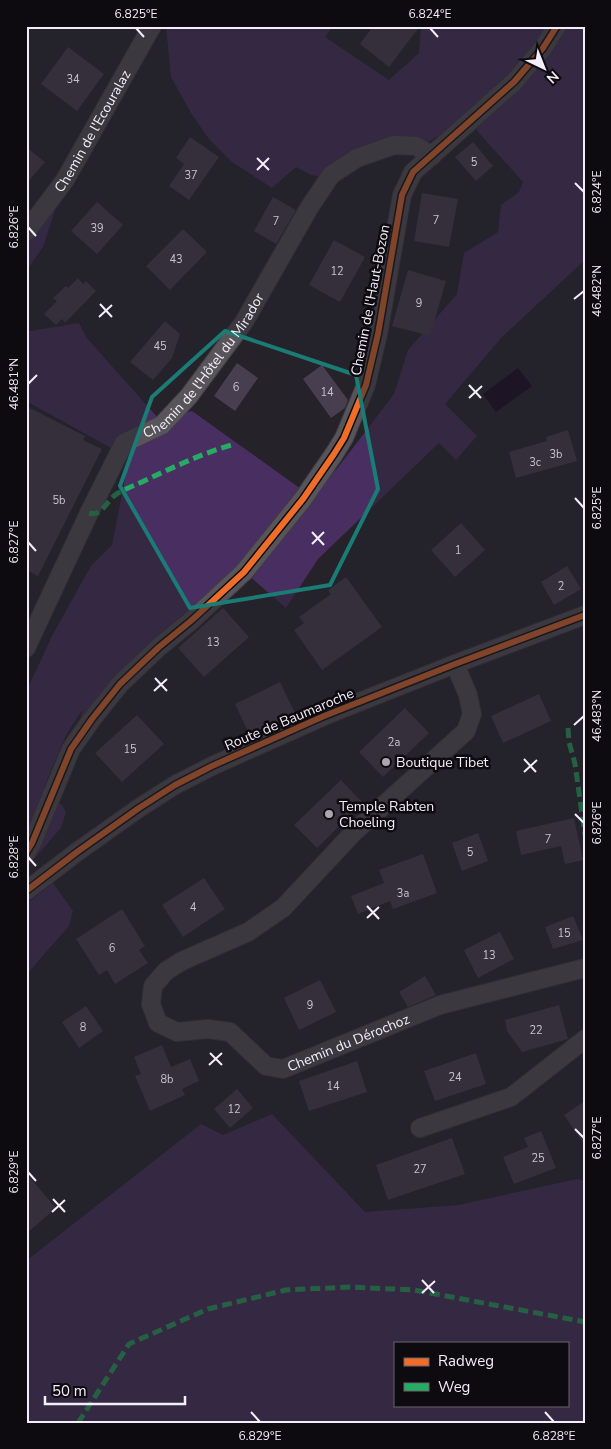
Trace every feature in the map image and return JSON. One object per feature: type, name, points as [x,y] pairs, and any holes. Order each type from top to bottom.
[{"type":"street","name":"Chemin de l'Ecouralaz","points":[[26,232],[65,180],[152,26]]},
{"type":"street","name":"Chemin de l'Haut-Bozon","points":[[26,853],[32,843],[70,750],[95,716],[120,684],[244,572],[303,499],[344,438],[366,384],[378,334],[402,195],[413,172],[514,82],[542,48],[557,26]]},
{"type":"street","name":"Chemin de l'Hôtel du Mirador","points":[[26,648],[89,513],[124,444],[162,425],[189,396],[244,322],[309,208],[331,175],[356,158],[394,145],[416,146],[432,156]]},
{"type":"street","name":"Route de Baumaroche","points":[[26,891],[77,852],[175,785],[212,766],[324,716],[454,664],[585,615]]},
{"type":"street","name":"Chemin du Dérochoz","points":[[454,664],[468,695],[472,714],[466,731],[354,832],[283,908],[248,932],[166,971],[153,986],[151,1004],[158,1023],[177,1032],[208,1029],[230,1032],[266,1066],[283,1068],[440,1005],[585,968]]},
{"type":"street","points":[[420,1128],[511,1097],[585,1040]]},
{"type":"highlighted area","points":[[225,331],[356,375],[378,489],[330,585],[190,608],[120,486],[152,397]]},
{"type":"shaded area","points":[[166,26],[333,26],[325,37],[389,80],[419,53],[421,26],[585,26],[585,260],[502,337],[445,404],[477,436],[456,460],[439,443],[318,559],[286,608],[248,575],[124,689],[75,751],[82,710],[65,737],[44,787],[44,794],[62,805],[66,812],[61,828],[26,868],[26,692],[52,636],[91,566],[112,545],[129,458],[26,401],[26,330],[30,331],[79,323],[86,337],[159,419],[192,411],[301,489],[336,470],[394,394],[408,350],[457,294],[464,253],[498,232],[501,205],[519,192],[523,182],[478,132],[471,114],[412,153],[396,151],[358,163],[334,179],[311,175],[296,167],[272,188],[232,162],[209,139],[191,113],[171,77]]},
{"type":"shaded area","points":[[57,204],[43,247],[26,271],[26,210]]},
{"type":"shaded area","points":[[518,368],[532,386],[496,412],[483,394]]},
{"type":"shaded area","points":[[53,883],[73,911],[69,926],[26,975],[26,904]]},
{"type":"shaded area","points":[[272,1114],[365,1212],[458,1205],[577,1179],[585,1181],[585,1423],[26,1423],[26,1261],[201,1124],[223,1135]]},
{"type":"building","points":[[373,26],[420,26],[389,67],[360,44]]},
{"type":"building","points":[[68,47],[104,74],[77,111],[41,84]]},
{"type":"building","points":[[190,137],[219,157],[189,200],[169,186],[184,164],[176,158]]},
{"type":"building","points":[[473,142],[493,166],[476,181],[455,157]]},
{"type":"building","points":[[26,147],[45,162],[26,184]]},
{"type":"building","points":[[422,193],[458,199],[449,247],[414,241]]},
{"type":"building","points":[[273,197],[296,210],[276,244],[254,231]]},
{"type":"building","points":[[97,202],[123,225],[97,254],[71,231]]},
{"type":"building","points":[[183,229],[207,252],[170,290],[146,266]]},
{"type":"building","points":[[334,240],[365,257],[340,302],[309,285]]},
{"type":"building","points":[[408,270],[446,281],[430,336],[392,326]]},
{"type":"building","points":[[78,278],[83,284],[86,281],[96,291],[65,323],[62,319],[56,325],[44,314],[57,301],[53,298],[66,286],[68,288]]},
{"type":"building","points":[[165,321],[180,334],[172,358],[153,380],[130,362]]},
{"type":"building","points":[[237,363],[258,378],[235,411],[214,396]]},
{"type":"building","points":[[322,365],[348,400],[345,408],[331,418],[303,379]]},
{"type":"building","points":[[26,406],[85,436],[83,440],[102,449],[38,576],[26,570]]},
{"type":"building","points":[[568,430],[577,461],[516,478],[509,452],[547,441],[546,437]]},
{"type":"building","points":[[461,523],[485,550],[455,577],[431,550]]},
{"type":"building","points":[[567,566],[581,589],[554,605],[541,582]]},
{"type":"building","points":[[346,577],[382,627],[322,670],[294,630],[304,623],[299,617],[331,594],[328,590]]},
{"type":"building","points":[[223,608],[249,637],[204,677],[178,648]]},
{"type":"building","points":[[280,682],[296,715],[250,736],[235,704]]},
{"type":"building","points":[[539,694],[551,721],[503,743],[491,716]]},
{"type":"building","points":[[405,708],[429,733],[383,777],[359,752]]},
{"type":"building","points":[[137,715],[164,744],[122,782],[95,753]]},
{"type":"building","name":"Temple Rabten Choeling","points":[[341,780],[363,803],[317,848],[294,825]]},
{"type":"building","points":[[574,818],[583,860],[565,864],[561,846],[521,855],[516,831]]},
{"type":"building","points":[[478,833],[488,861],[462,871],[452,843]]},
{"type":"building","points":[[423,854],[437,893],[393,909],[390,901],[358,914],[351,896],[384,883],[379,870]]},
{"type":"building","points":[[204,878],[225,909],[183,937],[162,905]]},
{"type":"building","points":[[122,909],[145,946],[139,950],[148,963],[115,984],[107,970],[99,975],[76,939]]},
{"type":"building","points":[[573,916],[583,940],[553,949],[545,927]]},
{"type":"building","points":[[500,932],[514,959],[478,978],[464,950]]},
{"type":"building","points":[[425,976],[436,995],[408,1007],[399,992]]},
{"type":"building","points":[[320,980],[336,1012],[299,1030],[284,998]]},
{"type":"building","points":[[559,1005],[568,1039],[522,1052],[507,1031],[505,1020]]},
{"type":"building","points":[[86,1006],[103,1031],[79,1048],[62,1022]]},
{"type":"building","points":[[162,1045],[171,1067],[190,1059],[199,1081],[182,1089],[185,1095],[150,1111],[135,1076],[141,1074],[134,1057]]},
{"type":"building","points":[[476,1053],[486,1084],[435,1101],[424,1071]]},
{"type":"building","points":[[357,1061],[367,1092],[309,1111],[299,1081]]},
{"type":"building","points":[[237,1089],[253,1108],[230,1128],[214,1109]]},
{"type":"building","points":[[585,1101],[585,1146],[564,1115]]},
{"type":"building","points":[[541,1131],[556,1168],[514,1184],[503,1157],[528,1147],[524,1138]]},
{"type":"building","points":[[452,1138],[465,1174],[388,1200],[376,1165]]},
{"type":"building","points":[[26,1173],[56,1208],[26,1234]]},
{"type":"marked path","points":[[89,513],[94,514],[101,511],[118,493],[209,452],[231,445]]},
{"type":"marked path","points":[[568,728],[585,835]]},
{"type":"marked path","points":[[78,1423],[129,1344],[208,1309],[286,1290],[350,1287],[414,1290],[585,1322]]},
{"type":"cycle path","points":[[26,853],[32,843],[71,749],[92,719],[120,684],[244,572],[303,499],[334,454],[344,438],[366,385],[378,334],[402,195],[413,172],[514,82],[543,48],[557,26]]},
{"type":"cycle path","points":[[26,891],[139,808],[175,785],[212,766],[324,716],[585,615]]},
{"type":"place","name":"Boutique Tibet","points":[[386,762]]},
{"type":"place","name":"Temple Rabten Choeling","points":[[329,814]]}]
